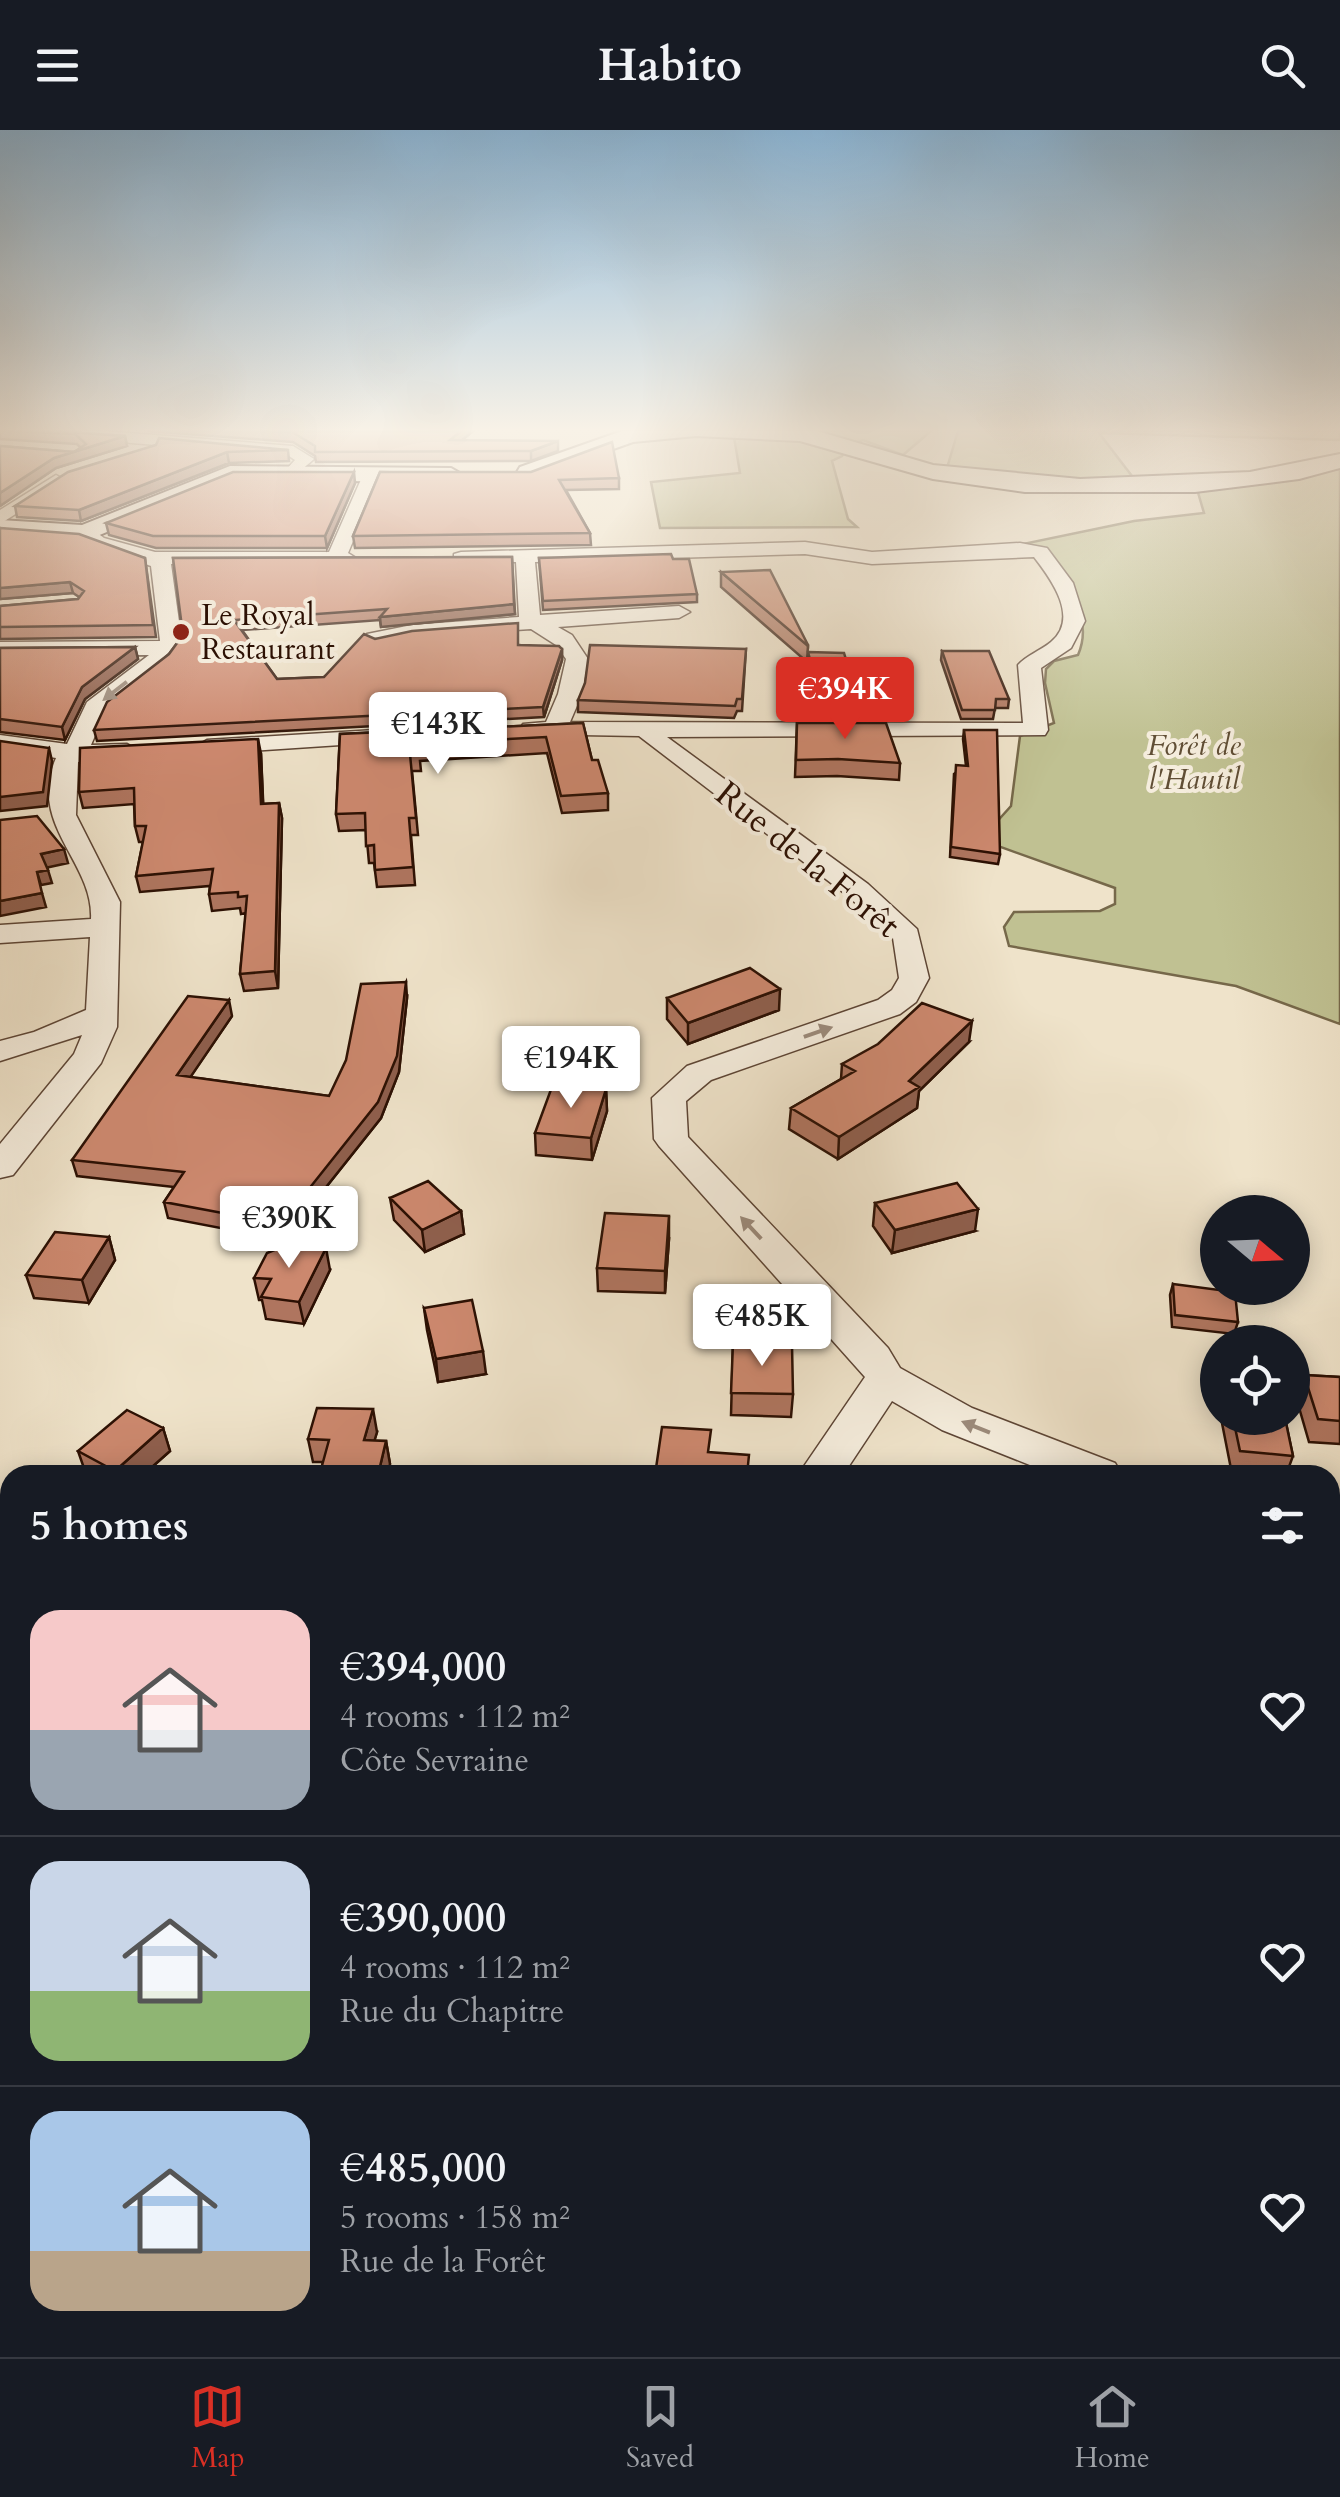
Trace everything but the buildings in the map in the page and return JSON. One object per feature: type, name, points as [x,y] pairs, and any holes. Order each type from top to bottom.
[{"type":"street","points":[[87,535],[96,542],[154,558],[374,558]]},
{"type":"street","points":[[336,558],[347,535]]},
{"type":"street","points":[[430,558],[804,548],[872,558],[1020,549],[1040,552],[1058,572],[1070,598],[1074,625],[1066,642],[1029,665],[1036,730],[646,727],[498,731]]},
{"type":"street","points":[[0,1167],[89,1056],[101,1016],[106,902],[98,878],[51,818],[66,762],[95,707],[168,648],[171,630],[160,564],[154,558]]},
{"type":"street","points":[[525,558],[532,621]]},
{"type":"street","points":[[375,639],[412,631],[678,612]]},
{"type":"street","points":[[532,621],[564,640],[577,658],[570,694],[556,728]]},
{"type":"street","points":[[0,649],[168,648]]},
{"type":"street","name":"Rue de la Forêt","points":[[646,727],[651,736],[858,890],[907,935],[915,966],[905,995],[889,1007],[698,1073],[670,1098],[671,1139],[874,1358],[886,1378],[957,1419],[1074,1465]]},
{"type":"street","points":[[0,742],[74,753],[421,735]]},
{"type":"street","points":[[0,934],[106,926]]},
{"type":"street","points":[[0,1051],[45,1039],[101,1016]]},
{"type":"street","points":[[827,1465],[886,1378]]},
{"type":"green space","name":"Forêt de l'Hautil","points":[[1067,535],[1340,535],[1340,1024],[1236,986],[1009,946],[1004,927],[1014,912],[1100,911],[1115,904],[1115,888],[995,845],[984,836],[1011,806],[1020,736],[1054,723],[1045,683],[1046,669],[1054,661],[1078,655],[1082,639],[1082,622],[1069,591],[1046,565],[1018,545]]},
{"type":"place","name":"Le Royal Restaurant","points":[[181,632]]}]
